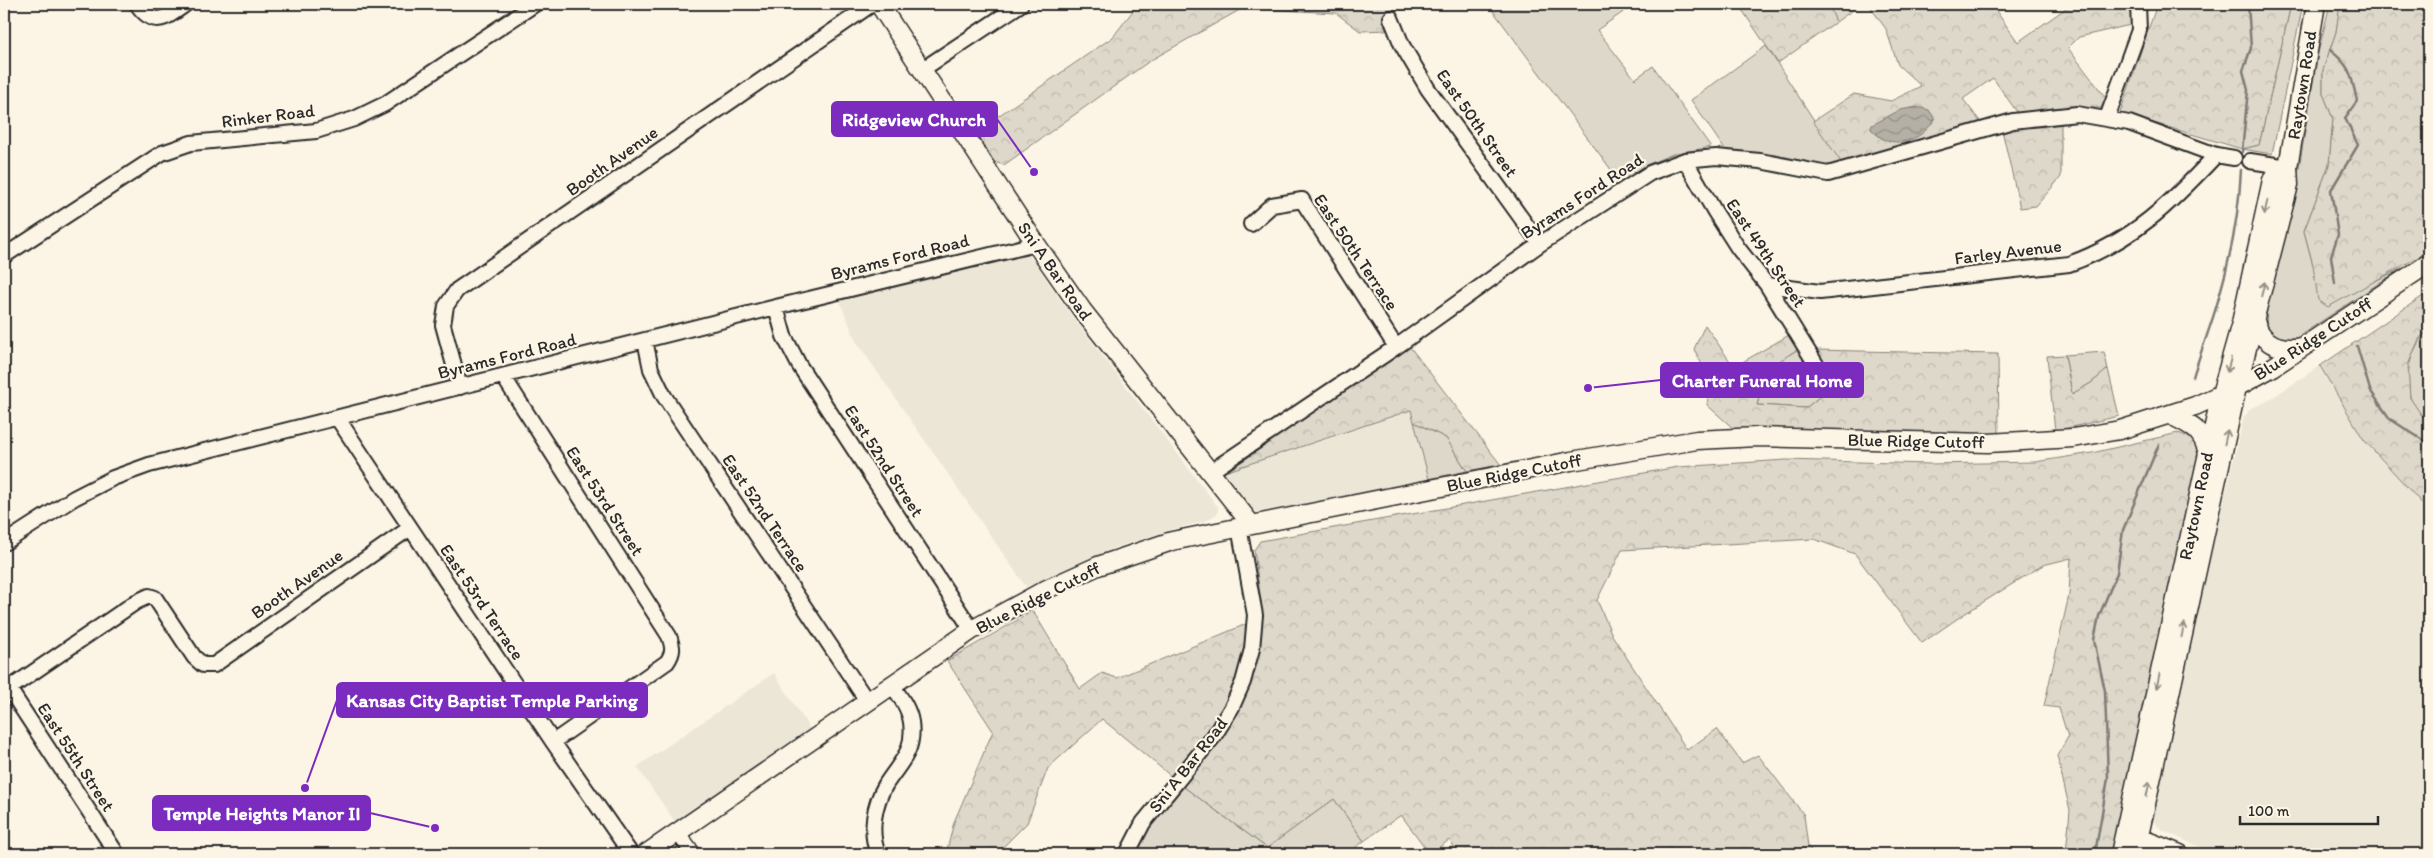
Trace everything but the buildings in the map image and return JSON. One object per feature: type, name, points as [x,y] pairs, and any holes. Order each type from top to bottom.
[{"type":"main road","name":"Sni A Bar Road","points":[[879,4],[1036,244],[1102,338],[1210,472],[1245,525]]},
{"type":"main road","name":"Raytown Road","points":[[2135,854],[2131,834],[2208,453],[2255,321],[2289,185],[2288,167],[2316,4]]},
{"type":"main road","name":"Raytown Road","points":[[2120,854],[2131,834],[2229,391],[2241,323],[2272,180],[2288,167]]},
{"type":"main road","name":"Blue Ridge Cutoff","points":[[646,854],[972,630],[1047,589],[1098,566],[1172,541],[1571,461],[1698,440],[1758,437],[1988,443],[2024,442],[2120,430],[2170,415],[2229,391],[2273,367],[2429,263]]},
{"type":"main road","points":[[2255,321],[2262,336],[2274,346],[2291,349],[2302,347]]},
{"type":"main road","points":[[2170,415],[2187,423],[2201,434],[2208,453]]},
{"type":"main road","points":[[2131,834],[2180,854]]},
{"type":"street","points":[[137,4],[142,12],[152,18],[163,19],[186,4]]},
{"type":"street","name":"Rinker Road","points":[[4,256],[162,153],[190,144],[316,131],[354,119],[385,104],[535,4]]},
{"type":"street","name":"Booth Avenue","points":[[460,388],[443,325],[446,306],[458,290],[872,4]]},
{"type":"street","points":[[923,70],[1021,4]]},
{"type":"street","points":[[2107,118],[2138,30],[2138,4]]},
{"type":"street","name":"East 50th Street","points":[[1391,18],[1402,45],[1428,88],[1540,244]]},
{"type":"street","name":"Byrams Ford Road","points":[[1210,472],[1396,347],[1540,244],[1650,173],[1685,160],[1716,157],[1760,161],[1828,174],[2013,121],[2077,114],[2129,123],[2216,155],[2234,158]]},
{"type":"street","name":"Farley Avenue","points":[[1767,285],[1820,292],[2069,264],[2095,255],[2150,221],[2216,155]]},
{"type":"street","name":"East 49th Street","points":[[1685,160],[1724,226],[1767,285],[1817,366]]},
{"type":"street","points":[[2250,160],[2288,167]]},
{"type":"street","name":"East 50th Terrace","points":[[1250,224],[1272,205],[1302,200],[1396,347]]},
{"type":"street","name":"Byrams Ford Road","points":[[4,543],[74,498],[113,478],[149,465],[338,419],[776,306],[1036,244]]},
{"type":"street","name":"East 52nd Street","points":[[776,306],[784,336],[799,365],[972,630]]},
{"type":"street","name":"East 52nd Terrace","points":[[645,340],[651,369],[664,396],[867,701]]},
{"type":"street","name":"East 53rd Street","points":[[503,376],[669,636],[673,646],[672,655],[667,662],[553,742]]},
{"type":"street","name":"East 53rd Terrace","points":[[338,419],[553,742],[631,854]]},
{"type":"street","name":"Sni A Bar Road","points":[[1127,854],[1144,822],[1214,736],[1232,707],[1243,682],[1252,649],[1255,615],[1245,525]]},
{"type":"street","name":"Booth Avenue","points":[[5,685],[16,684],[136,602],[149,596],[156,598],[194,657],[203,665],[214,665],[410,528]]},
{"type":"street","points":[[878,854],[873,835],[877,805],[886,784],[905,760],[911,735],[911,720],[892,684]]},
{"type":"street","name":"East 55th Street","points":[[5,685],[117,854]]},
{"type":"street","points":[[678,832],[693,854]]},
{"type":"shaded area","points":[[1025,255],[1030,256],[1036,263],[1063,304],[1218,507],[1217,514],[1203,522],[1172,529],[1114,548],[1026,587],[856,341],[839,299]]},
{"type":"shaded area","points":[[2320,366],[2364,440],[2429,511],[2429,854],[2215,854],[2162,830],[2153,821],[2149,810],[2244,417],[2251,408],[2266,402]]},
{"type":"shaded area","points":[[1411,410],[1429,479],[1260,513],[1252,511],[1222,476],[1228,471]]},
{"type":"shaded area","points":[[774,673],[810,729],[675,822],[637,767]]},
{"type":"green space","points":[[1138,4],[1398,4],[1390,30],[1360,31],[1336,13],[1243,8],[1151,60],[1004,165],[994,162],[972,134],[1113,37]]},
{"type":"green space","points":[[1488,4],[1635,4],[1597,30],[1635,79],[1653,66],[1711,147],[1673,154],[1646,165],[1621,183]]},
{"type":"green space","points":[[1738,4],[1816,4],[1831,10],[1836,22],[1778,63]]},
{"type":"green space","points":[[1816,4],[1861,4],[1836,22],[1830,10]]},
{"type":"green space","points":[[1878,4],[1991,4],[2018,42],[2072,4],[2129,4],[2132,15],[2130,25],[2079,37],[2068,48],[2106,98],[2101,108],[2053,108],[2019,115],[1993,78],[1963,99],[1983,125],[1843,165],[1813,121],[1854,94],[1891,101],[1921,86],[1898,65],[1886,29],[1871,8]]},
{"type":"green space","points":[[2157,4],[2291,4],[2259,145],[2242,149],[2120,113]]},
{"type":"green space","points":[[2291,4],[2303,4],[2272,154],[2242,149],[2259,145]]},
{"type":"green space","points":[[2330,4],[2340,4],[2340,8],[2336,32],[2323,70],[2323,93],[2333,119],[2329,165],[2304,231],[2313,265],[2371,283],[2402,268],[2296,338],[2278,339],[2266,326],[2267,308],[2296,186],[2318,53]]},
{"type":"green space","points":[[2340,4],[2429,4],[2429,251],[2328,307],[2318,300],[2313,265],[2304,231],[2329,165],[2333,119],[2323,93],[2323,70],[2336,32]]},
{"type":"green space","points":[[1766,46],[1843,165],[1826,166],[1782,156],[1725,150],[1691,100]]},
{"type":"green space","points":[[2061,123],[2061,177],[2036,206],[2020,208],[2002,130]]},
{"type":"green space","points":[[2429,292],[2429,329],[2419,339],[2408,365],[2410,398],[2429,426],[2429,511],[2364,440],[2320,366]]},
{"type":"green space","points":[[1705,325],[1734,367],[1789,335],[1798,349],[1767,369],[1757,405],[1806,408],[1831,387],[1829,373],[1813,350],[1998,354],[1999,435],[1734,429],[1707,405],[1710,380],[1694,349]]},
{"type":"green space","points":[[2429,329],[2429,426],[2419,416],[2413,404],[2408,378],[2414,352],[2420,340]]},
{"type":"green space","points":[[1410,347],[1501,465],[1467,471],[1446,438],[1414,422],[1411,410],[1228,471]]},
{"type":"green space","points":[[1798,349],[1825,392],[1806,408],[1757,405],[1767,369]]},
{"type":"green space","points":[[2104,352],[2108,369],[2091,383],[2072,394],[2065,355]]},
{"type":"green space","points":[[2065,355],[2072,394],[2091,383],[2108,369],[2119,416],[2055,431],[2047,356]]},
{"type":"green space","points":[[1414,422],[1446,438],[1467,471],[1429,479]]},
{"type":"green space","points":[[2178,433],[2188,437],[2195,443],[2201,462],[2111,854],[2066,854],[2070,810],[2057,756],[2068,737],[2059,708],[2044,706],[2069,595],[2071,558],[2043,565],[1964,614],[1922,643],[1855,554],[1814,539],[1622,550],[1597,600],[1612,635],[1687,750],[1717,729],[1742,763],[1758,755],[1804,815],[1808,847],[1815,854],[1459,854],[1449,840],[1430,854],[1401,815],[1364,841],[1334,799],[1267,848],[1184,787],[1102,719],[1048,768],[1027,823],[996,854],[946,854],[954,822],[993,731],[947,661],[1033,611],[1080,689],[1102,673],[1117,678],[1263,617],[1254,550],[1260,541],[1678,467],[1786,460],[1929,464],[2035,462],[2092,453]]},
{"type":"green space","points":[[1184,787],[1267,848],[1334,799],[1364,841],[1348,854],[1136,854],[1150,826]]},
{"type":"water","points":[[1917,107],[1929,110],[1935,119],[1922,134],[1914,138],[1896,142],[1879,136],[1871,129],[1872,125],[1900,110]]},
{"type":"waterway","points":[[2242,152],[2248,90],[2243,71],[2251,48],[2248,4]]},
{"type":"waterway","points":[[2330,50],[2347,67],[2352,78],[2357,101],[2345,118],[2358,145],[2331,190],[2338,235],[2331,256],[2335,283]]},
{"type":"waterway","points":[[2193,377],[2227,266],[2234,234],[2241,170]]},
{"type":"waterway","points":[[2357,346],[2370,390],[2390,419],[2429,444]]},
{"type":"waterway","points":[[2095,854],[2108,778],[2105,691],[2094,640],[2099,616],[2117,573],[2123,530],[2159,444]]},
{"type":"place","name":"Ridgeview Church","points":[[1034,172]]},
{"type":"place","name":"Charter Funeral Home","points":[[1588,388]]},
{"type":"place","name":"Kansas City Baptist Temple Parking","points":[[305,788]]},
{"type":"place","name":"Temple Heights Manor II","points":[[435,828]]}]
